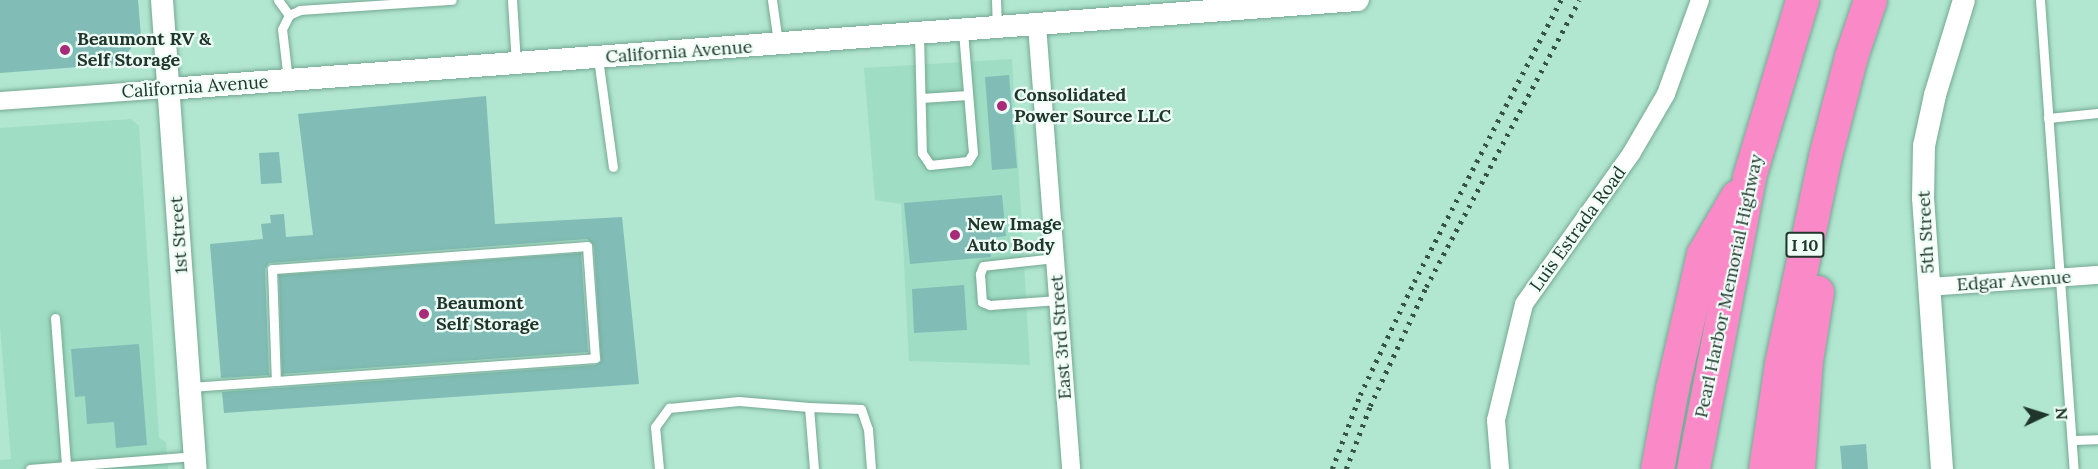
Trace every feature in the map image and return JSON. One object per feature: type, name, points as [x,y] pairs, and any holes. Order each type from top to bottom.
[{"type":"highway","name":"Pearl Harbor Memorial Highway","points":[[1694,469],[1749,177],[1798,11]]},
{"type":"highway","name":"I 10","points":[[1765,469],[1781,363],[1802,259],[1851,56],[1866,13]]},
{"type":"highway","points":[[1797,469],[1806,361],[1851,56]]},
{"type":"highway","points":[[1657,469],[1672,388],[1703,254],[1749,177]]},
{"type":"street","name":"1st Street","points":[[162,0],[196,463]]},
{"type":"street","name":"California Avenue","points":[[0,101],[778,45],[1358,0]]},
{"type":"street","name":"Luis Estrada Road","points":[[1500,469],[1496,420],[1524,304],[1631,154],[1666,94],[1700,0]]},
{"type":"street","name":"5th Street","points":[[1942,469],[1923,198],[1924,146],[1935,95],[1964,0]]},
{"type":"street","name":"East 3rd Street","points":[[1037,25],[1071,469]]},
{"type":"street","name":"Edgar Avenue","points":[[1929,287],[2098,275]]},
{"type":"lane","points":[[278,0],[289,15]]},
{"type":"lane","points":[[288,80],[282,29],[289,15],[300,10],[452,0]]},
{"type":"lane","points":[[512,0],[516,64]]},
{"type":"lane","points":[[772,0],[778,45]]},
{"type":"lane","points":[[996,0],[997,28]]},
{"type":"lane","points":[[2040,0],[2074,469]]},
{"type":"lane","points":[[919,34],[922,153],[930,165],[968,161],[971,158],[963,31]]},
{"type":"lane","points":[[598,57],[613,167]]},
{"type":"lane","points":[[921,98],[968,95]]},
{"type":"lane","points":[[2048,118],[2098,113]]},
{"type":"lane","points":[[190,387],[276,381],[595,358],[587,246],[272,270],[276,381]]},
{"type":"lane","points":[[1055,258],[983,266],[980,274],[981,302],[990,305],[1058,300]]},
{"type":"lane","points":[[55,318],[66,466]]},
{"type":"lane","points":[[659,469],[655,427],[669,408],[739,400],[809,407],[861,409],[868,429],[871,469]]},
{"type":"lane","points":[[809,407],[814,469]]},
{"type":"lane","points":[[2072,440],[2098,439]]},
{"type":"lane","points":[[30,469],[196,463]]},
{"type":"shaded area","points":[[1012,59],[1030,365],[909,361],[901,204],[875,200],[864,68]]},
{"type":"shaded area","points":[[131,119],[139,126],[159,438],[166,442],[168,469],[0,469],[0,460],[11,459],[0,327],[0,128]]},
{"type":"building","name":"Beaumont RV & Self Storage","points":[[0,0],[138,0],[141,36],[118,64],[0,73]]},
{"type":"building","points":[[1009,75],[1017,168],[992,170],[985,77]]},
{"type":"building","points":[[486,96],[495,224],[622,217],[639,384],[224,413],[222,392],[595,365],[601,361],[594,246],[587,239],[269,263],[265,269],[269,375],[221,378],[210,244],[263,239],[261,224],[271,223],[270,215],[284,214],[286,237],[313,235],[298,114]]},
{"type":"building","points":[[279,152],[282,183],[261,184],[259,153]]},
{"type":"building","points":[[1002,195],[1006,236],[990,238],[991,257],[910,264],[904,203]]},
{"type":"building","points":[[581,253],[588,352],[282,374],[279,275]]},
{"type":"building","points":[[964,285],[967,330],[914,333],[912,289]]},
{"type":"building","points":[[139,344],[147,445],[116,448],[114,422],[87,424],[85,396],[75,397],[71,349]]},
{"type":"building","points":[[1866,444],[1868,469],[1842,469],[1840,446]]},
{"type":"railway","points":[[1332,469],[1360,395],[1414,282],[1561,0]]},
{"type":"railway","points":[[1346,469],[1370,406],[1426,287],[1579,0]]},
{"type":"place","name":"Beaumont RV & Self Storage","points":[[65,50]]},
{"type":"place","name":"Consolidated Power Source LLC","points":[[1002,106]]},
{"type":"place","name":"New Image Auto Body","points":[[955,235]]},
{"type":"place","name":"Beaumont Self Storage","points":[[424,314]]}]
